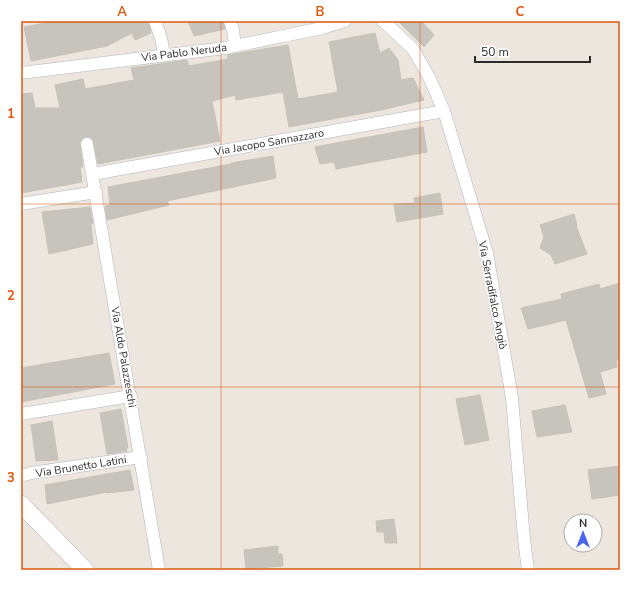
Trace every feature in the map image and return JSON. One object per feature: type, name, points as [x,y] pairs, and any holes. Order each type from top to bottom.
[{"type":"street","points":[[155,21],[161,38],[164,54]]},
{"type":"street","points":[[230,21],[235,46]]},
{"type":"street","name":"Via Pablo Neruda","points":[[22,70],[235,46],[322,28],[345,21]]},
{"type":"street","name":"Via Serradifalco Angiò","points":[[382,21],[412,49],[429,77],[444,111],[487,253],[512,398],[528,570]]},
{"type":"street","name":"Via Jacopo Sannazzaro","points":[[93,174],[444,111]]},
{"type":"street","name":"Via Aldo Palazzeschi","points":[[87,144],[131,396],[159,570]]},
{"type":"street","points":[[21,204],[96,192]]},
{"type":"street","points":[[21,414],[131,396]]},
{"type":"street","name":"Via Brunetto Latini","points":[[21,476],[31,473],[140,456]]},
{"type":"street","points":[[21,504],[85,570]]},
{"type":"building","points":[[56,21],[148,21],[151,33],[135,40],[132,33],[107,46],[31,61],[24,27]]},
{"type":"building","points":[[188,21],[223,21],[225,29],[194,36]]},
{"type":"building","points":[[398,21],[421,21],[434,35],[424,47]]},
{"type":"building","points":[[375,33],[380,53],[389,48],[398,60],[401,80],[413,78],[424,100],[381,110],[289,127],[283,92],[236,100],[235,95],[212,101],[220,141],[98,164],[93,140],[90,137],[85,137],[80,141],[83,167],[80,167],[82,182],[21,193],[21,94],[32,93],[35,108],[60,108],[55,85],[83,79],[85,89],[134,80],[131,68],[187,60],[189,66],[228,59],[227,55],[288,45],[298,99],[338,92],[329,42]]},
{"type":"building","points":[[423,127],[427,152],[336,169],[334,162],[320,164],[315,147]]},
{"type":"building","points":[[273,156],[276,178],[167,201],[169,205],[107,220],[105,206],[110,205],[108,187]]},
{"type":"building","points":[[440,193],[443,214],[397,222],[394,204],[415,203],[414,198]]},
{"type":"building","points":[[90,207],[93,223],[91,224],[93,244],[49,254],[42,212]]},
{"type":"building","points":[[574,214],[576,226],[587,254],[555,264],[551,255],[540,248],[544,237],[540,225]]},
{"type":"building","points":[[620,283],[620,360],[616,360],[617,367],[600,372],[606,394],[589,398],[566,320],[528,329],[521,308],[562,299],[561,294],[599,284],[600,289]]},
{"type":"building","points":[[109,353],[115,384],[21,402],[21,368]]},
{"type":"building","points":[[480,395],[489,440],[465,445],[456,399]]},
{"type":"building","points":[[565,405],[572,432],[537,437],[532,411]]},
{"type":"building","points":[[121,409],[128,448],[126,448],[127,451],[107,454],[100,413]]},
{"type":"building","points":[[52,421],[58,460],[36,461],[31,425]]},
{"type":"building","points":[[620,466],[620,495],[592,499],[588,470]]},
{"type":"building","points":[[130,470],[134,490],[107,492],[47,504],[45,485]]},
{"type":"building","points":[[394,519],[397,543],[385,543],[384,532],[377,532],[376,521]]},
{"type":"building","points":[[278,546],[278,554],[282,554],[283,566],[246,569],[244,550]]}]
